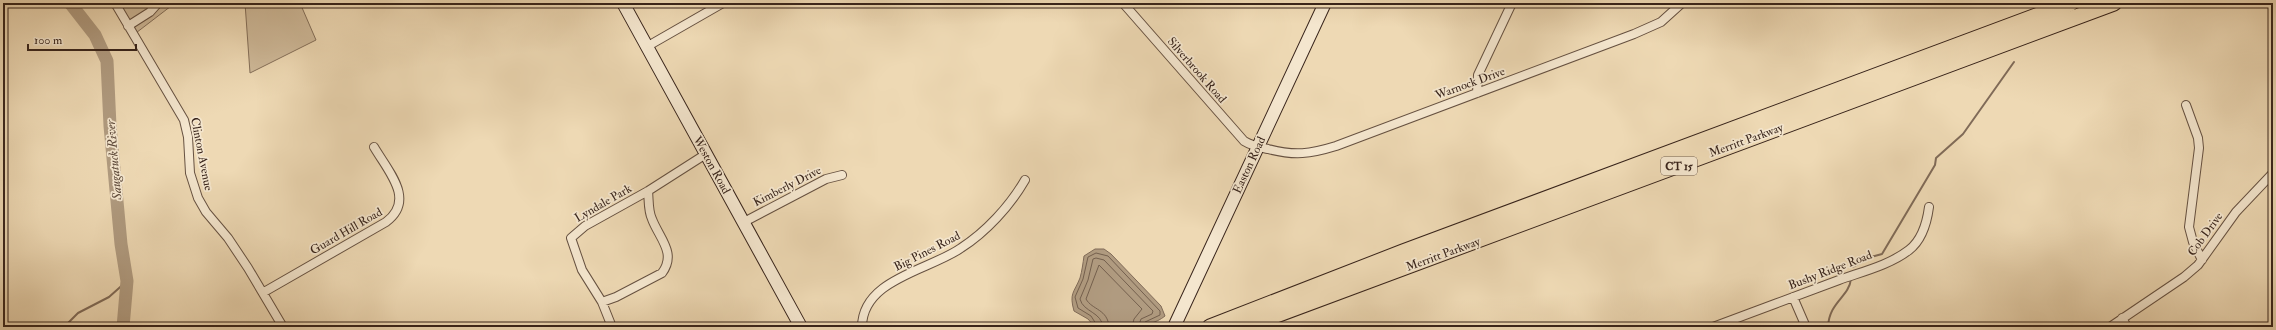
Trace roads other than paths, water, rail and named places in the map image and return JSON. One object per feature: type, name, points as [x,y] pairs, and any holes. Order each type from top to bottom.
[{"type":"highway","name":"Merritt Parkway","points":[[1210,327],[1410,249],[2071,3]]},
{"type":"highway","name":"Merritt Parkway","points":[[1244,327],[2114,3]]},
{"type":"main road","name":"Weston Road","points":[[623,3],[648,46],[801,327]]},
{"type":"main road","name":"Easton Road","points":[[1174,327],[1325,3]]},
{"type":"street","name":"Clinton Avenue","points":[[115,3],[184,120],[188,137],[190,173],[198,198],[206,212],[234,246],[264,292],[283,327]]},
{"type":"street","points":[[128,26],[150,12],[158,3]]},
{"type":"street","points":[[648,46],[723,3]]},
{"type":"street","name":"Silverbrook Road","points":[[1124,3],[1228,124],[1244,141],[1257,147]]},
{"type":"street","points":[[1477,93],[1478,75],[1512,3]]},
{"type":"street","name":"Warnock Drive","points":[[1257,147],[1291,154],[1315,152],[1647,29],[1666,18],[1682,3]]},
{"type":"street","points":[[2186,105],[2198,138],[2199,148],[2190,231],[2202,260]]},
{"type":"street","name":"Guard Hill Road","points":[[264,292],[386,222],[395,214],[401,203],[398,190],[374,147]]},
{"type":"street","name":"Lyndale Park","points":[[612,327],[602,302],[575,256],[571,238],[585,226],[648,191],[706,154]]},
{"type":"street","name":"Cob Drive","points":[[2110,327],[2184,277],[2202,260],[2236,212],[2273,173]]},
{"type":"street","name":"Kimberly Drive","points":[[744,222],[826,179],[842,175]]},
{"type":"street","name":"Big Pines Road","points":[[862,327],[865,309],[879,292],[898,279],[948,256],[972,241],[1010,202],[1025,180]]},
{"type":"street","name":"Lyndale Park","points":[[602,302],[616,297],[655,277],[666,268],[668,253],[651,218],[648,191]]},
{"type":"street","name":"Bushy Ridge Road","points":[[1713,327],[1872,268],[1909,250],[1920,235],[1927,219],[1929,207]]},
{"type":"street","points":[[1793,297],[1806,327]]},
{"type":"street","points":[[2122,318],[2127,327]]},
{"type":"water","points":[[1095,249],[1104,249],[1111,254],[1161,306],[1165,316],[1150,324],[1141,326],[1095,327],[1088,319],[1074,311],[1072,297],[1080,278],[1084,256]]},
{"type":"waterway","name":"Saugatuck River","points":[[70,3],[95,35],[107,61],[110,126],[121,244],[127,281],[123,327]]},
{"type":"waterway","points":[[1853,267],[1871,257],[1882,254],[1935,165],[1936,158],[1963,134],[2014,62]]},
{"type":"waterway","points":[[1828,327],[1829,318],[1832,311],[1847,291],[1851,279]]},
{"type":"waterway","points":[[64,327],[78,313],[109,297],[127,281]]}]
